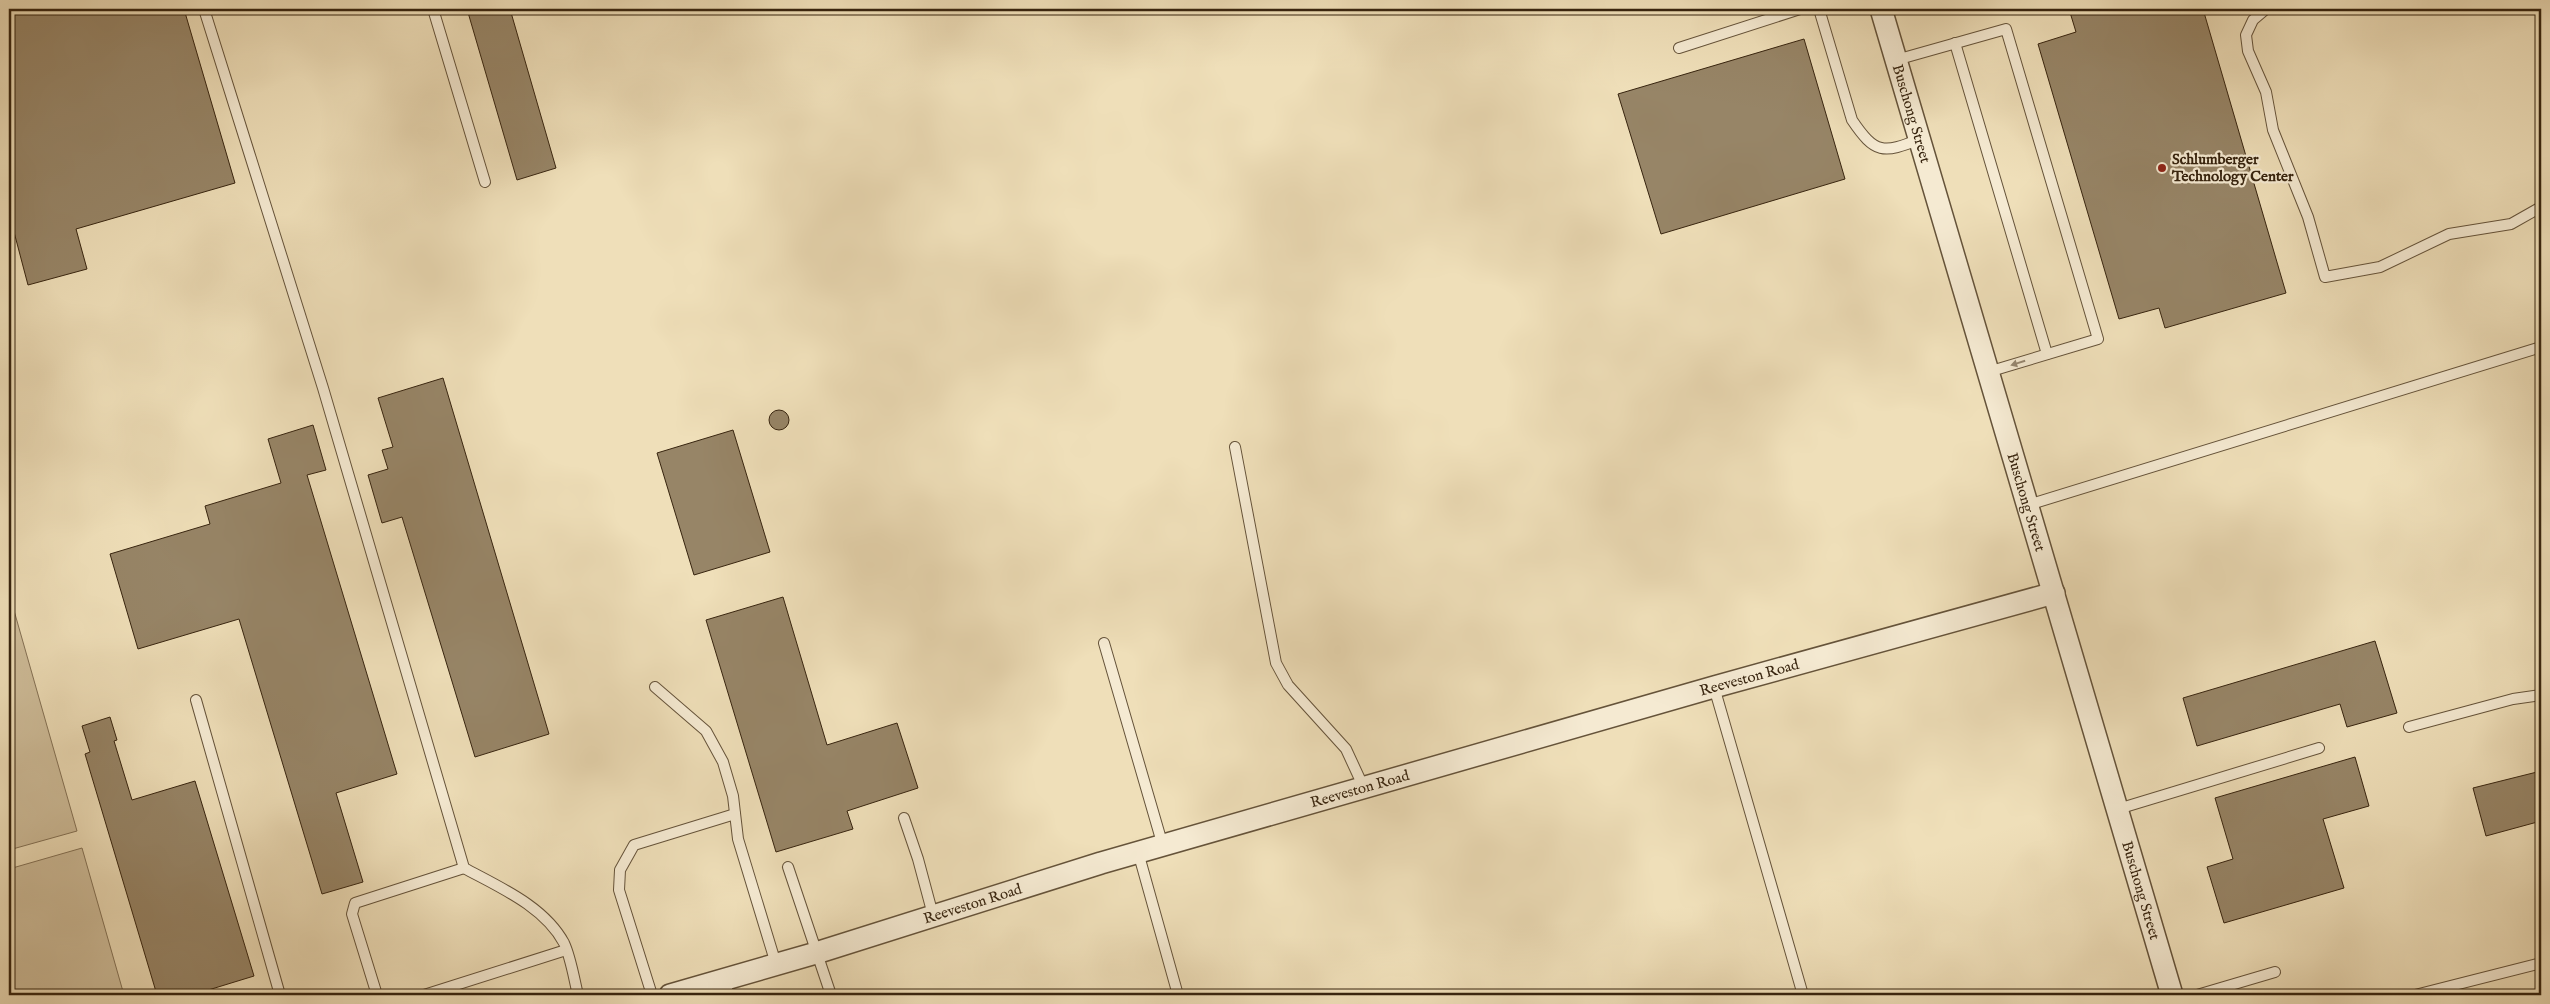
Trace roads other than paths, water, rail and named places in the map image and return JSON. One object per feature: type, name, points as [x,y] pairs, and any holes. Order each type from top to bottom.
[{"type":"street","name":"Buschong Street","points":[[1882,9],[2172,995]]},
{"type":"street","name":"Reeveston Road","points":[[670,995],[727,987],[776,964],[1138,852],[1714,687],[2054,594]]},
{"type":"lane","points":[[204,9],[323,388],[464,868],[509,892],[541,914],[564,944],[578,995]]},
{"type":"lane","points":[[433,9],[485,182]]},
{"type":"lane","points":[[1679,48],[1800,9]]},
{"type":"lane","points":[[1819,9],[1852,120],[1860,132],[1868,142],[1884,149],[1894,150],[1920,139]]},
{"type":"lane","points":[[2266,9],[2253,20],[2246,35],[2248,51],[2266,92],[2273,130],[2308,217],[2325,277],[2380,268],[2449,234],[2511,224],[2541,208]]},
{"type":"lane","points":[[1896,60],[2006,29],[2098,339],[1988,372]]},
{"type":"lane","points":[[1955,43],[2047,354]]},
{"type":"lane","points":[[2028,505],[2541,347]]},
{"type":"lane","points":[[1235,447],[1276,662],[1288,685],[1346,749],[1364,788]]},
{"type":"lane","points":[[1104,643],[1163,846]]},
{"type":"lane","points":[[655,686],[706,731],[724,762],[733,796],[744,862],[776,964]]},
{"type":"lane","points":[[1714,687],[1803,995]]},
{"type":"lane","points":[[2409,727],[2513,699],[2541,695]]},
{"type":"lane","points":[[196,700],[280,995]]},
{"type":"lane","points":[[2118,809],[2319,748]]},
{"type":"lane","points":[[652,995],[621,898],[619,890],[620,870],[634,845],[735,814]]},
{"type":"lane","points":[[904,818],[918,859],[933,915]]},
{"type":"lane","points":[[1138,852],[1178,995]]},
{"type":"lane","points":[[788,867],[831,995]]},
{"type":"lane","points":[[377,995],[352,914],[355,903],[464,868]]},
{"type":"lane","points":[[424,995],[566,950]]},
{"type":"lane","points":[[2415,995],[2541,963]]},
{"type":"lane","points":[[2197,995],[2275,972]]},
{"type":"place","name":"Schlumberger Technology Center","points":[[2162,168]]}]
